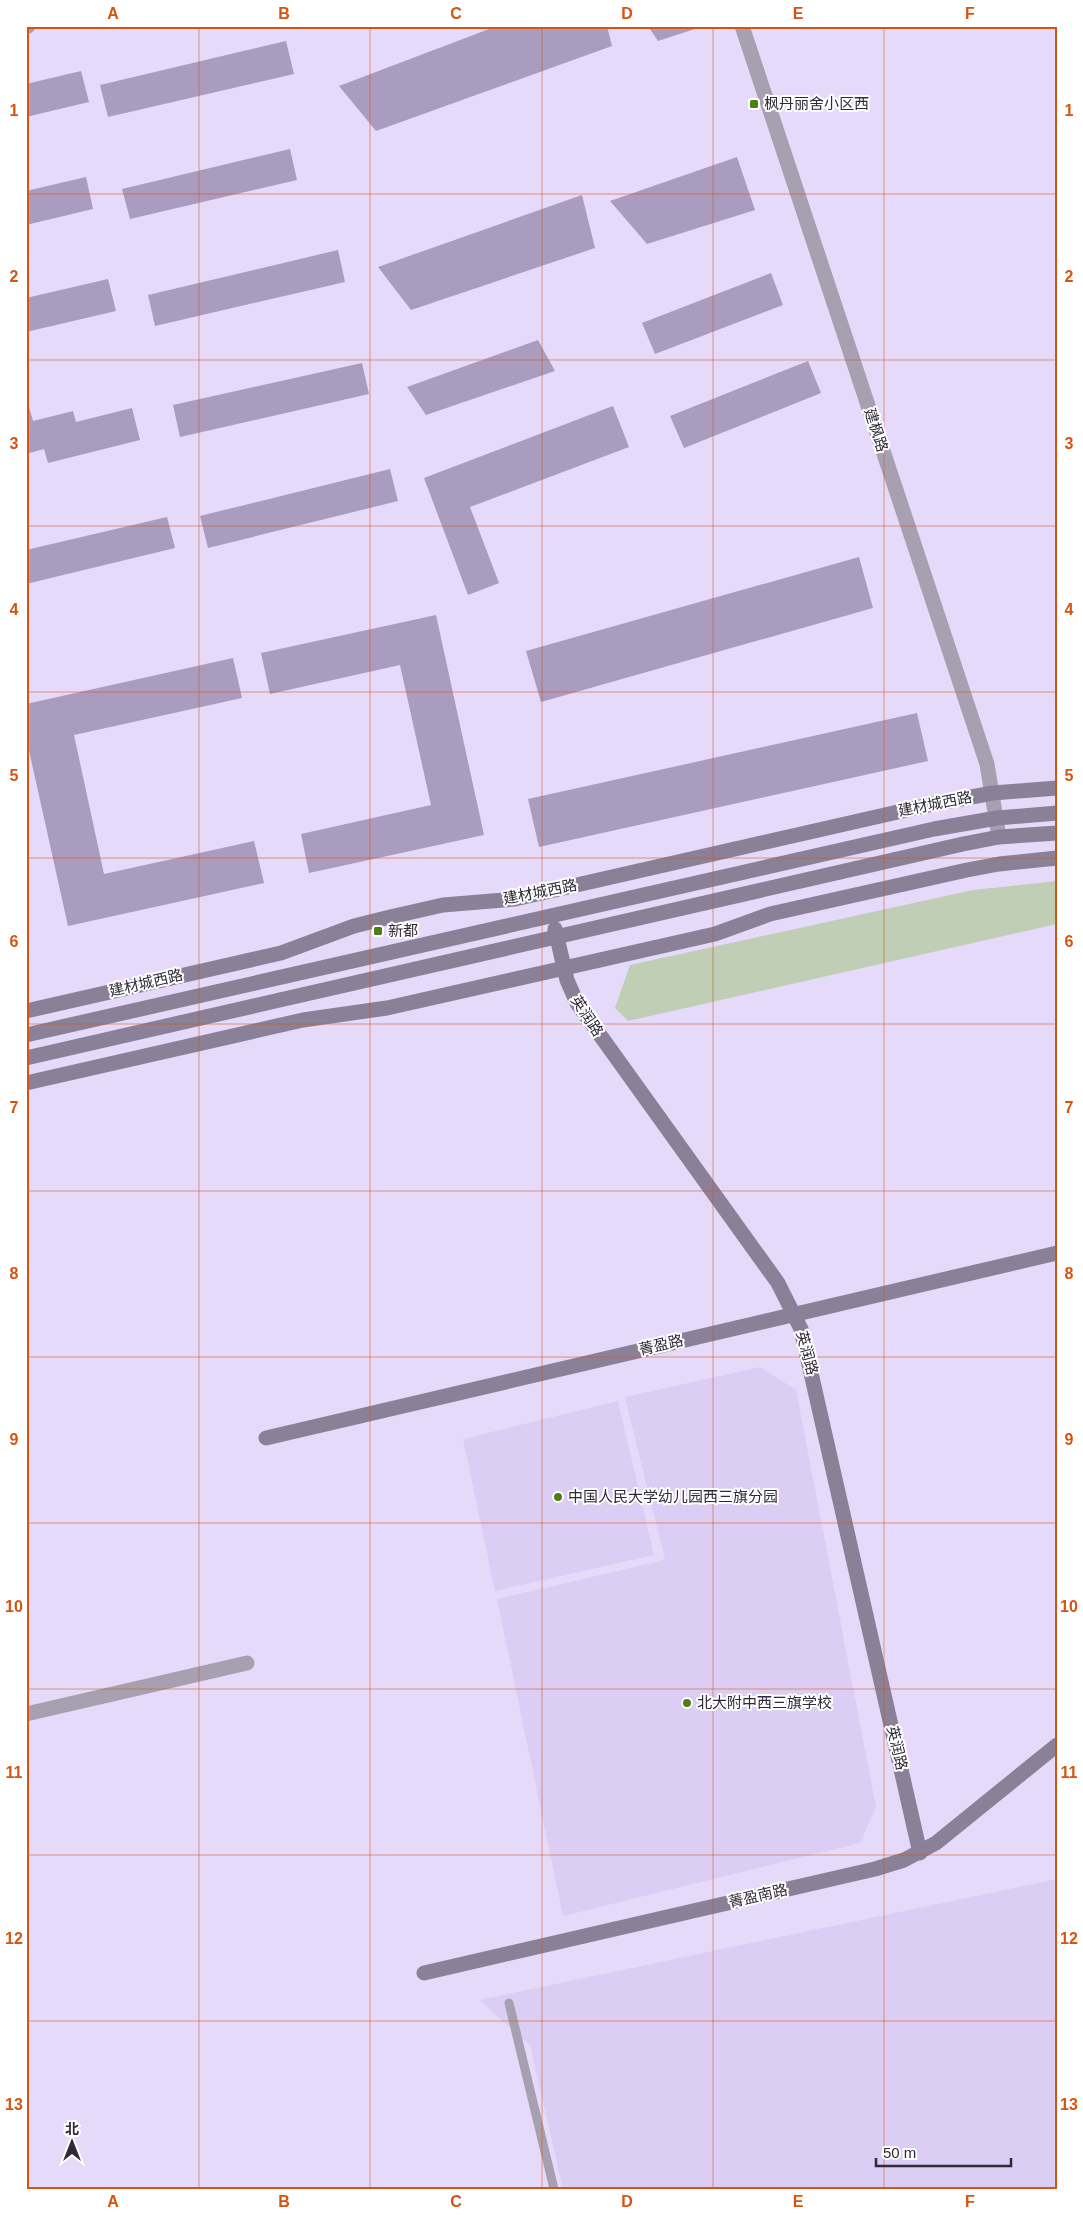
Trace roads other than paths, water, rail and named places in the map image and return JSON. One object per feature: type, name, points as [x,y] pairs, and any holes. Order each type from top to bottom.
[{"type":"street","name":"建枫路","points":[[742,26],[988,764],[999,837]]},
{"type":"street","name":"建材城西路","points":[[26,1011],[281,953],[354,926],[443,905],[515,899],[933,804],[993,793],[1057,788]]},
{"type":"street","name":"建材城西路","points":[[26,1035],[934,829],[997,818],[1057,813]]},
{"type":"street","points":[[26,1058],[999,837],[1057,833]]},
{"type":"street","points":[[26,1083],[303,1020],[387,1008],[564,968],[714,934],[770,914],[967,870],[999,864],[1057,858]]},
{"type":"street","name":"英润路","points":[[551,916],[571,991],[582,1011],[778,1283],[795,1314],[806,1344],[920,1853]]},
{"type":"street","name":"菁盈路","points":[[266,1438],[1057,1252]]},
{"type":"street","points":[[26,1714],[247,1663]]},
{"type":"street","name":"菁盈南路","points":[[424,1973],[888,1866],[920,1853],[936,1843],[1057,1745]]},
{"type":"lane","points":[[510,2003],[554,2189]]},
{"type":"place","name":"枫丹丽舍小区西","points":[[754,104]]},
{"type":"place","name":"新都","points":[[378,931]]},
{"type":"place","name":"中国人民大学幼儿园西三旗分园","points":[[558,1497]]},
{"type":"place","name":"北大附中西三旗学校","points":[[687,1703]]}]
